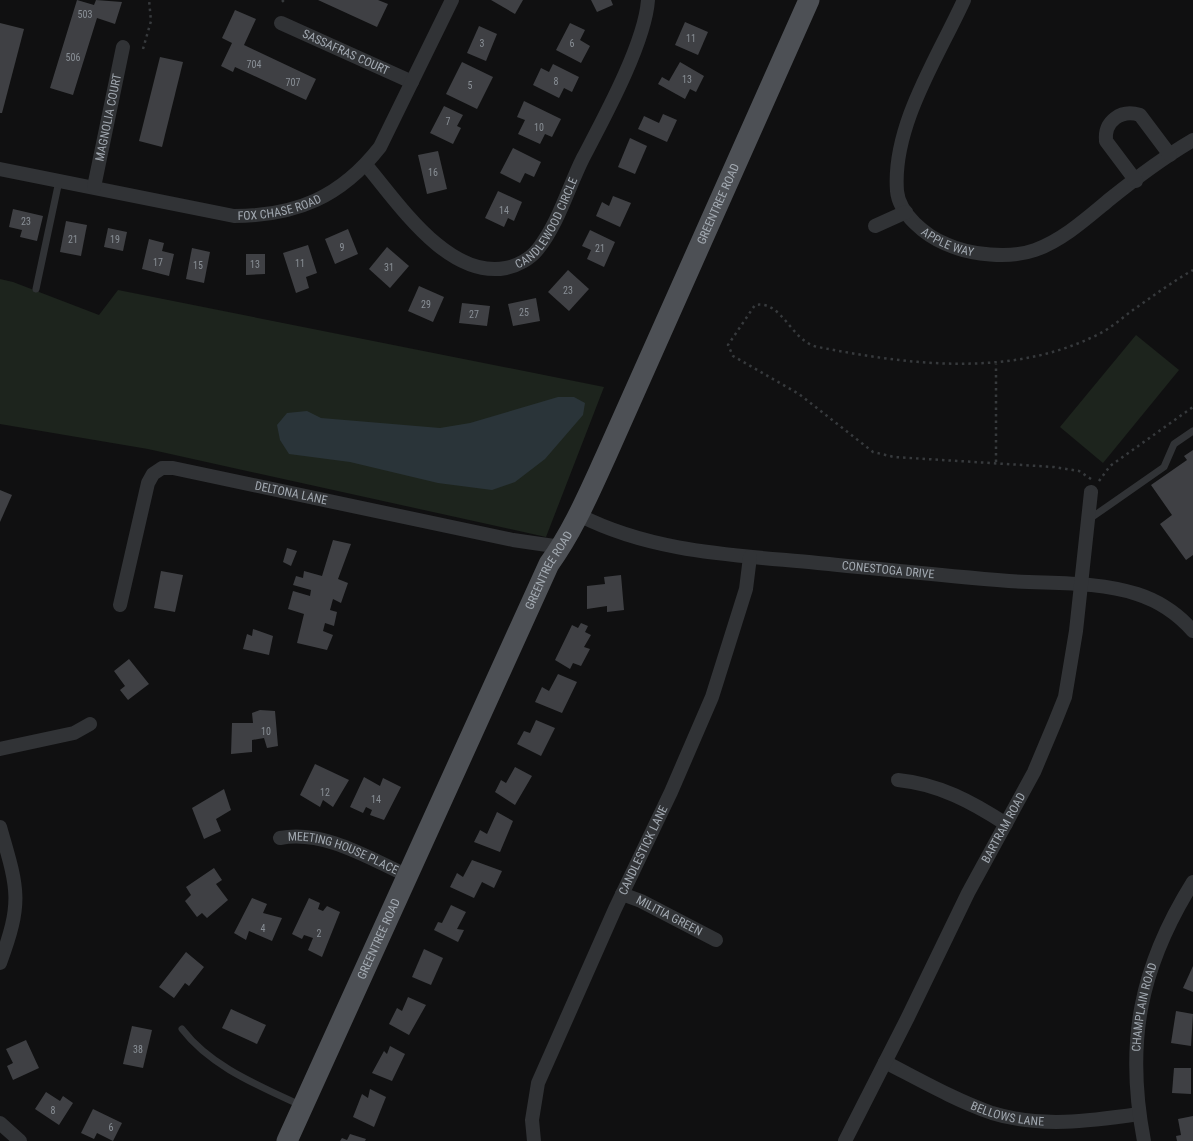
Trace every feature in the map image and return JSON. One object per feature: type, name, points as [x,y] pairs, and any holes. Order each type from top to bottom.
[{"type":"main road","name":"GREENTREE ROAD","points":[[287,1141],[406,875],[549,564],[561,548],[579,515],[809,0]]},
{"type":"street","name":"FOX CHASE ROAD","points":[[0,169],[212,213],[255,216],[299,208],[338,190],[366,165],[380,147],[452,0]]},
{"type":"street","name":"CANDLEWOOD CIRCLE","points":[[366,165],[422,229],[458,260],[485,270],[512,267],[524,261],[536,252],[560,210],[626,68],[645,17],[648,0]]},
{"type":"street","name":"APPLE WAY","points":[[964,0],[917,98],[898,155],[897,192],[906,212],[917,227],[932,238],[952,247],[972,252],[1015,255],[1034,251],[1053,242],[1193,140]]},
{"type":"street","name":"SASSAFRAS COURT","points":[[281,23],[412,82]]},
{"type":"street","name":"MAGNOLIA COURT","points":[[94,187],[123,47]]},
{"type":"street","points":[[1136,181],[1106,141],[1108,127],[1116,118],[1125,114],[1140,115],[1170,155]]},
{"type":"street","points":[[875,226],[906,212]]},
{"type":"street","name":"DELTONA LANE","points":[[120,605],[144,494],[153,474],[162,468],[173,468],[514,540],[561,548]]},
{"type":"street","name":"BARTRAM ROAD","points":[[845,1141],[968,893],[1045,748],[1065,697],[1076,631],[1091,492]]},
{"type":"street","name":"CONESTOGA DRIVE","points":[[579,515],[598,525],[660,545],[750,557],[903,573],[1117,589],[1156,601],[1174,612],[1193,631]]},
{"type":"street","name":"CANDLESTICK LANE","points":[[534,1141],[532,1120],[538,1083],[622,894],[671,792],[712,697],[746,589],[750,557]]},
{"type":"street","points":[[0,749],[74,733],[90,724]]},
{"type":"street","points":[[898,780],[922,783],[952,793],[1006,824]]},
{"type":"street","points":[[0,827],[16,885],[17,902],[15,920],[0,963]]},
{"type":"street","name":"MEETING HOUSE PLACE","points":[[280,838],[292,836],[322,839],[406,875]]},
{"type":"street","name":"CHAMPLAIN ROAD","points":[[1144,1141],[1139,1114],[1136,1056],[1140,1008],[1144,988],[1158,949],[1193,882]]},
{"type":"street","name":"MILITIA GREEN","points":[[622,894],[641,901],[716,940]]},
{"type":"street","name":"BELLOWS LANE","points":[[885,1062],[958,1099],[993,1113],[1011,1117],[1031,1121],[1070,1122],[1139,1114]]},
{"type":"street","points":[[0,1123],[20,1141]]},
{"type":"lane","points":[[36,289],[59,180]]},
{"type":"lane","points":[[1088,520],[1164,467],[1174,444],[1193,431]]},
{"type":"lane","points":[[182,1029],[193,1043],[216,1060],[256,1084],[302,1107]]},
{"type":"path","points":[[144,49],[150,21],[149,0]]},
{"type":"path","points":[[1193,270],[1166,286],[1102,332],[1080,343],[1013,362],[996,364],[885,360],[814,346],[800,337],[775,310],[764,303],[755,304],[728,345],[733,356],[800,394],[873,452],[894,457],[996,463],[1079,471],[1097,484],[1110,466],[1193,407]]},
{"type":"path","points":[[996,364],[996,463]]},
{"type":"shaded area","points":[[0,279],[13,282],[99,315],[118,290],[604,387],[546,537],[148,449],[0,424]]},
{"type":"shaded area","points":[[1136,335],[1179,370],[1103,463],[1060,427]]},
{"type":"shaded area","points":[[558,397],[574,397],[585,403],[583,415],[545,459],[515,482],[492,490],[438,483],[350,462],[289,454],[280,440],[277,425],[287,413],[307,411],[321,418],[440,428],[470,423]]},
{"type":"building","points":[[77,0],[94,5],[96,0],[122,2],[115,24],[97,18],[73,95],[50,88]]},
{"type":"building","points":[[318,0],[378,0],[388,4],[377,27]]},
{"type":"building","points":[[491,0],[523,0],[515,14]]},
{"type":"building","points":[[591,0],[611,0],[613,5],[597,12]]},
{"type":"building","points":[[235,10],[256,19],[244,45],[316,79],[306,100],[235,67],[233,72],[221,66],[232,43],[222,38]]},
{"type":"building","points":[[685,22],[708,32],[698,55],[675,45]]},
{"type":"building","points":[[0,23],[24,29],[2,113],[0,113]]},
{"type":"building","points":[[570,23],[585,30],[580,40],[590,46],[581,63],[556,50]]},
{"type":"building","points":[[479,26],[497,34],[486,61],[467,53]]},
{"type":"building","points":[[160,57],[183,62],[162,147],[139,141]]},
{"type":"building","points":[[462,62],[493,77],[477,109],[446,94]]},
{"type":"building","points":[[680,62],[704,76],[696,92],[690,89],[685,99],[658,84],[662,77],[669,81]]},
{"type":"building","points":[[553,64],[579,77],[572,92],[564,88],[559,98],[533,85],[541,68],[549,72]]},
{"type":"building","points":[[524,101],[561,119],[552,137],[545,134],[540,144],[518,134],[525,120],[517,117]]},
{"type":"building","points":[[444,106],[463,115],[457,126],[461,128],[453,144],[430,133]]},
{"type":"building","points":[[663,114],[677,120],[667,142],[638,129],[644,116],[659,123]]},
{"type":"building","points":[[630,138],[647,146],[635,174],[618,167]]},
{"type":"building","points":[[513,148],[541,162],[534,177],[525,173],[520,183],[500,173]]},
{"type":"building","points":[[438,151],[447,189],[427,194],[418,155]]},
{"type":"building","points":[[498,191],[522,202],[514,221],[508,218],[504,227],[485,218]]},
{"type":"building","points":[[613,196],[631,203],[620,227],[596,216],[602,202],[609,206]]},
{"type":"building","points":[[13,209],[43,216],[37,241],[20,237],[22,230],[9,227]]},
{"type":"building","points":[[66,221],[87,225],[81,256],[60,252]]},
{"type":"building","points":[[108,228],[127,232],[123,251],[104,247]]},
{"type":"building","points":[[348,229],[358,254],[335,264],[325,239]]},
{"type":"building","points":[[590,230],[615,242],[604,267],[587,259],[591,250],[582,246]]},
{"type":"building","points":[[149,239],[164,243],[162,251],[174,254],[169,276],[142,269]]},
{"type":"building","points":[[308,245],[317,273],[306,277],[309,288],[296,293],[283,253]]},
{"type":"building","points":[[387,247],[409,266],[390,288],[369,269]]},
{"type":"building","points":[[192,248],[210,252],[204,283],[186,279]]},
{"type":"building","points":[[246,254],[265,254],[265,274],[246,275]]},
{"type":"building","points":[[568,270],[589,289],[569,311],[548,292]]},
{"type":"building","points":[[419,286],[444,297],[433,322],[408,311]]},
{"type":"building","points":[[536,298],[540,321],[513,326],[508,304]]},
{"type":"building","points":[[462,303],[490,306],[487,326],[459,323]]},
{"type":"building","points":[[1193,450],[1193,555],[1186,560],[1160,524],[1172,515],[1151,485],[1187,460],[1184,456]]},
{"type":"building","points":[[0,490],[12,495],[0,522]]},
{"type":"building","points":[[333,540],[351,544],[338,579],[348,583],[341,603],[333,599],[330,610],[337,612],[334,626],[325,623],[323,631],[333,635],[327,650],[297,643],[304,614],[288,609],[293,591],[310,596],[311,590],[293,585],[296,576],[303,578],[304,571],[322,576]]},
{"type":"building","points":[[287,548],[297,551],[291,566],[283,562]]},
{"type":"building","points":[[161,571],[183,575],[175,612],[154,608]]},
{"type":"building","points":[[621,575],[624,610],[607,612],[607,606],[587,609],[587,586],[605,584],[604,577]]},
{"type":"building","points":[[581,623],[588,626],[585,632],[591,635],[584,647],[590,649],[581,666],[573,663],[570,669],[555,660],[572,625],[578,628]]},
{"type":"building","points":[[253,629],[273,636],[269,655],[243,649],[247,634],[252,636]]},
{"type":"building","points":[[129,659],[149,684],[128,700],[120,690],[125,686],[114,671]]},
{"type":"building","points":[[558,674],[577,682],[562,713],[535,702],[542,687],[549,691]]},
{"type":"building","points":[[260,710],[275,711],[278,746],[267,748],[264,738],[252,740],[252,752],[231,754],[232,723],[253,723],[252,713]]},
{"type":"building","points":[[536,720],[555,728],[541,756],[517,744],[524,731],[530,733]]},
{"type":"building","points":[[315,764],[349,780],[333,807],[323,800],[320,807],[300,795]]},
{"type":"building","points":[[515,767],[532,776],[515,805],[495,792],[501,780],[506,783]]},
{"type":"building","points":[[364,777],[380,786],[383,778],[401,787],[384,820],[370,815],[372,810],[366,807],[363,813],[350,807]]},
{"type":"building","points":[[224,789],[231,810],[216,819],[221,831],[204,839],[192,808]]},
{"type":"building","points":[[497,812],[513,821],[500,852],[474,842],[480,830],[487,834]]},
{"type":"building","points":[[472,860],[502,871],[494,888],[482,882],[474,898],[450,887],[457,873],[463,877]]},
{"type":"building","points":[[214,868],[222,880],[216,884],[228,900],[207,918],[202,913],[197,917],[185,901],[191,895],[186,887]]},
{"type":"building","points":[[252,898],[267,904],[263,913],[282,918],[272,941],[249,931],[246,940],[234,933]]},
{"type":"building","points":[[309,898],[320,903],[318,909],[323,911],[327,906],[340,912],[322,957],[308,950],[313,938],[304,935],[302,939],[292,934]]},
{"type":"building","points":[[451,905],[466,912],[457,929],[464,930],[458,942],[434,930],[438,922],[442,923]]},
{"type":"building","points":[[424,949],[443,958],[431,985],[412,977]]},
{"type":"building","points":[[186,952],[204,967],[189,986],[185,983],[174,998],[159,987]]},
{"type":"building","points":[[1193,966],[1193,992],[1183,988]]},
{"type":"building","points":[[408,997],[426,1005],[409,1035],[389,1024],[397,1008],[402,1011]]},
{"type":"building","points":[[231,1009],[266,1025],[257,1044],[222,1028]]},
{"type":"building","points":[[1176,1011],[1193,1014],[1191,1046],[1171,1043]]},
{"type":"building","points":[[132,1026],[152,1030],[143,1068],[123,1064]]},
{"type":"building","points":[[26,1040],[39,1068],[13,1080],[7,1066],[13,1063],[6,1049]]},
{"type":"building","points":[[390,1046],[405,1054],[392,1081],[372,1073],[384,1051],[387,1054]]},
{"type":"building","points":[[1174,1068],[1191,1068],[1191,1094],[1172,1093]]},
{"type":"building","points":[[370,1089],[386,1097],[374,1127],[353,1117],[362,1094],[368,1098]]},
{"type":"building","points":[[46,1092],[60,1101],[63,1096],[73,1103],[59,1125],[35,1109]]},
{"type":"building","points":[[93,1109],[122,1123],[113,1141],[97,1133],[94,1139],[81,1133]]},
{"type":"building","points":[[1193,1116],[1193,1141],[1177,1141],[1176,1136],[1181,1135],[1178,1119]]},
{"type":"building","points":[[350,1134],[366,1139],[365,1141],[340,1141],[342,1138],[347,1140]]}]
